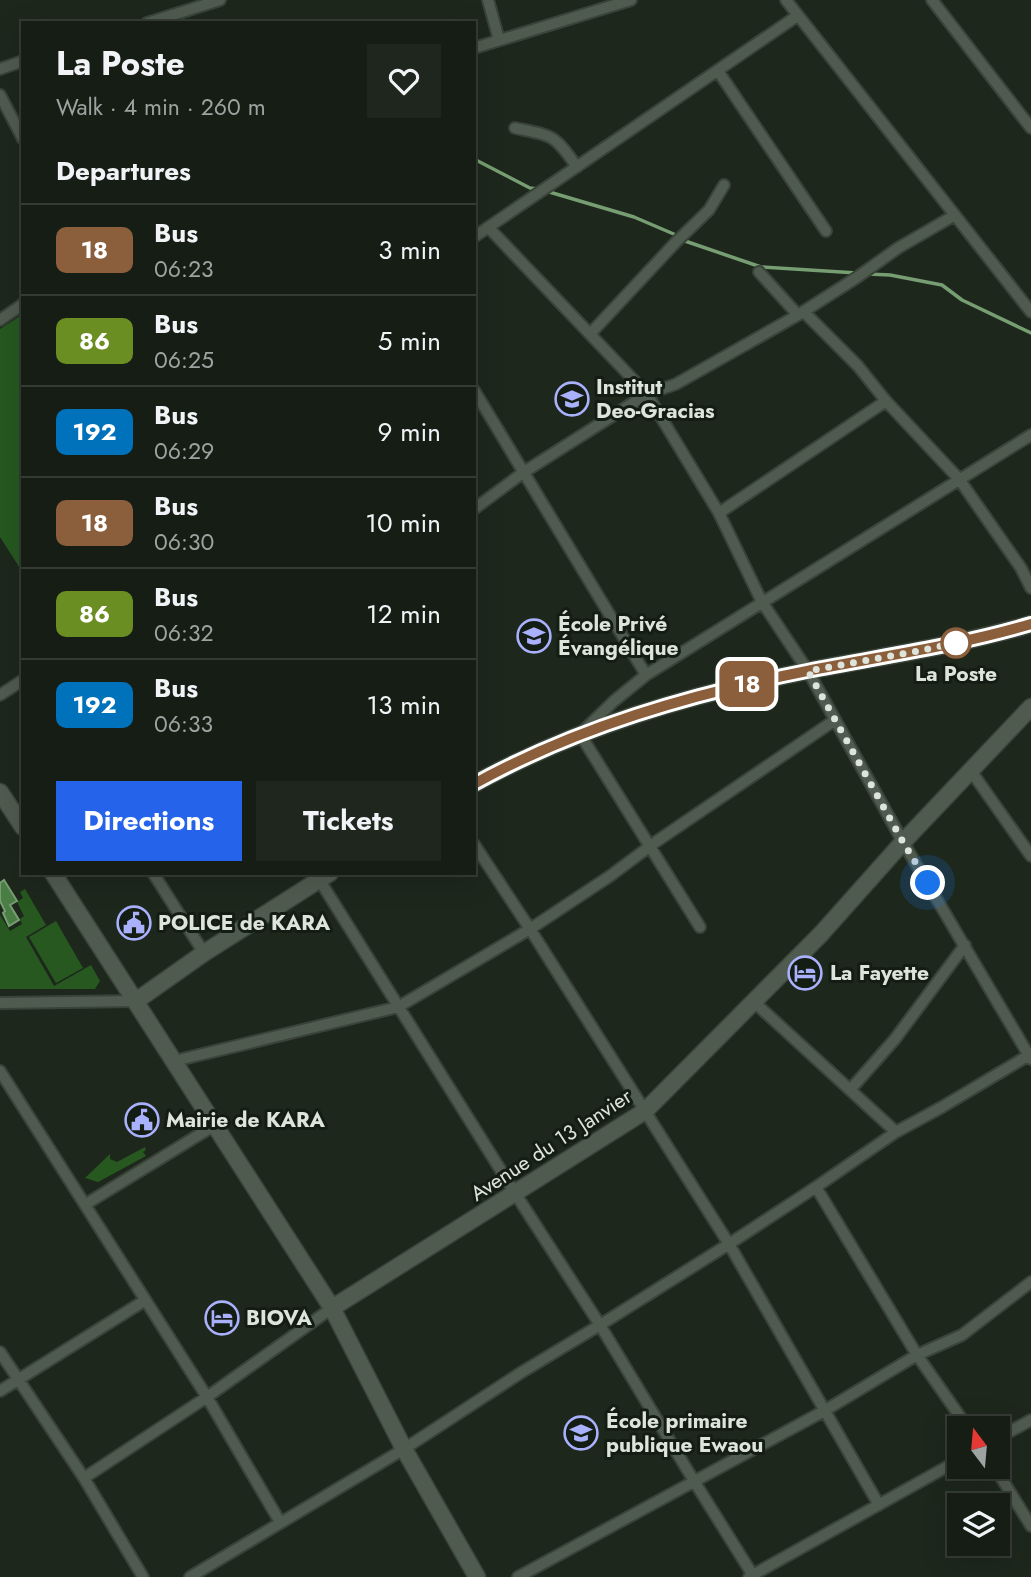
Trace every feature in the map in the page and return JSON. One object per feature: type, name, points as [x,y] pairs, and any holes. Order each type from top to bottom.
[{"type":"main road","points":[[476,783],[506,766],[580,734],[646,711],[723,689],[991,636],[1031,624]]},
{"type":"main road","name":"Avenue du 13 Janvier","points":[[332,1308],[645,1111],[821,934],[903,842],[1031,707]]},
{"type":"main road","points":[[0,792],[21,824]]},
{"type":"main road","points":[[54,875],[332,1308],[404,1449],[477,1577]]},
{"type":"main road","points":[[136,1001],[322,875]]},
{"type":"street","points":[[152,21],[220,0]]},
{"type":"street","points":[[488,0],[499,40]]},
{"type":"street","points":[[476,47],[631,0]]},
{"type":"street","points":[[786,0],[1031,312]]},
{"type":"street","points":[[932,0],[1031,128]]},
{"type":"street","points":[[190,1577],[404,1449],[522,1372],[729,1244],[896,1132],[1030,1056],[903,842],[808,671],[762,601],[719,513],[647,394],[590,334],[481,232],[797,16]]},
{"type":"street","points":[[0,69],[21,62]]},
{"type":"street","points":[[718,71],[826,231]]},
{"type":"street","points":[[0,95],[21,135]]},
{"type":"street","points":[[515,128],[552,136],[563,146],[577,167]]},
{"type":"street","points":[[590,334],[709,210],[724,185]]},
{"type":"street","points":[[476,508],[524,472],[647,394],[676,384],[801,313],[898,248],[955,215]]},
{"type":"street","points":[[759,272],[858,366],[886,401],[960,479],[1021,568],[1031,588]]},
{"type":"street","points":[[0,320],[21,305]]},
{"type":"street","points":[[476,393],[646,674]]},
{"type":"street","points":[[719,513],[886,401]]},
{"type":"street","points":[[700,927],[580,734],[646,674],[1031,435]]},
{"type":"street","points":[[1021,568],[1031,559]]},
{"type":"street","points":[[0,695],[21,681]]},
{"type":"street","points":[[174,1062],[398,1007],[530,929],[835,720]]},
{"type":"street","points":[[971,771],[1031,856]]},
{"type":"street","points":[[476,847],[729,1244],[879,1505]]},
{"type":"street","points":[[154,875],[204,953]]},
{"type":"street","points":[[322,875],[398,1007],[600,1325],[752,1576],[947,1467]]},
{"type":"street","points":[[850,1090],[895,1039],[965,945]]},
{"type":"street","points":[[0,1003],[136,1001]]},
{"type":"street","points":[[754,1002],[896,1132]]},
{"type":"street","points":[[2,1077],[86,1204],[280,1522]]},
{"type":"street","points":[[86,1204],[215,1125]]},
{"type":"street","points":[[817,1187],[917,1355],[960,1416]]},
{"type":"street","points":[[518,1577],[824,1410],[917,1355],[962,1335],[1031,1283]]},
{"type":"street","points":[[0,1391],[144,1301]]},
{"type":"street","name":"Avenue du 13 Janvier","points":[[84,1478],[206,1397],[332,1308]]},
{"type":"street","points":[[0,1352],[84,1478],[143,1577]]},
{"type":"street","points":[[1010,1431],[1031,1420]]},
{"type":"street","points":[[1002,1479],[1031,1526]]},
{"type":"shaded area","points":[[21,315],[21,570],[0,537],[0,329]]},
{"type":"shaded area","points":[[4,880],[17,901],[10,905],[19,920],[9,926],[0,901],[0,883]]},
{"type":"shaded area","points":[[25,889],[46,925],[26,937],[54,986],[91,965],[100,981],[95,989],[0,989],[0,915],[10,931],[22,924],[20,919],[24,916],[17,902],[23,898],[20,892]]},
{"type":"shaded area","points":[[56,921],[83,968],[56,983],[29,937]]},
{"type":"shaded area","points":[[145,1147],[143,1152],[146,1156],[98,1182],[85,1178],[110,1154],[110,1159],[117,1162]]},
{"type":"waterway","points":[[476,160],[530,188],[538,189]]},
{"type":"waterway","points":[[546,191],[634,217],[685,241],[761,267],[857,273]]},
{"type":"waterway","points":[[868,274],[890,275],[942,285],[962,300],[1031,333]]},
{"type":"bus line","name":"18","points":[[476,783],[506,766],[580,734],[646,711],[723,689],[991,636],[1031,624]]},
{"type":"place","name":"Institut Deo-Gracias","points":[[572,399]]},
{"type":"place","name":"École Privé Évangélique","points":[[534,636]]},
{"type":"place","name":"La Poste","points":[[956,643]]},
{"type":"place","name":"POLICE de KARA","points":[[134,923]]},
{"type":"place","name":"La Fayette","points":[[805,973]]},
{"type":"place","name":"Mairie de KARA","points":[[142,1120]]},
{"type":"place","name":"BIOVA","points":[[222,1318]]},
{"type":"place","name":"École primaire publique Ewaou","points":[[581,1433]]},
{"type":"route","points":[[928,883],[808,671],[965,641],[956,643]]}]
